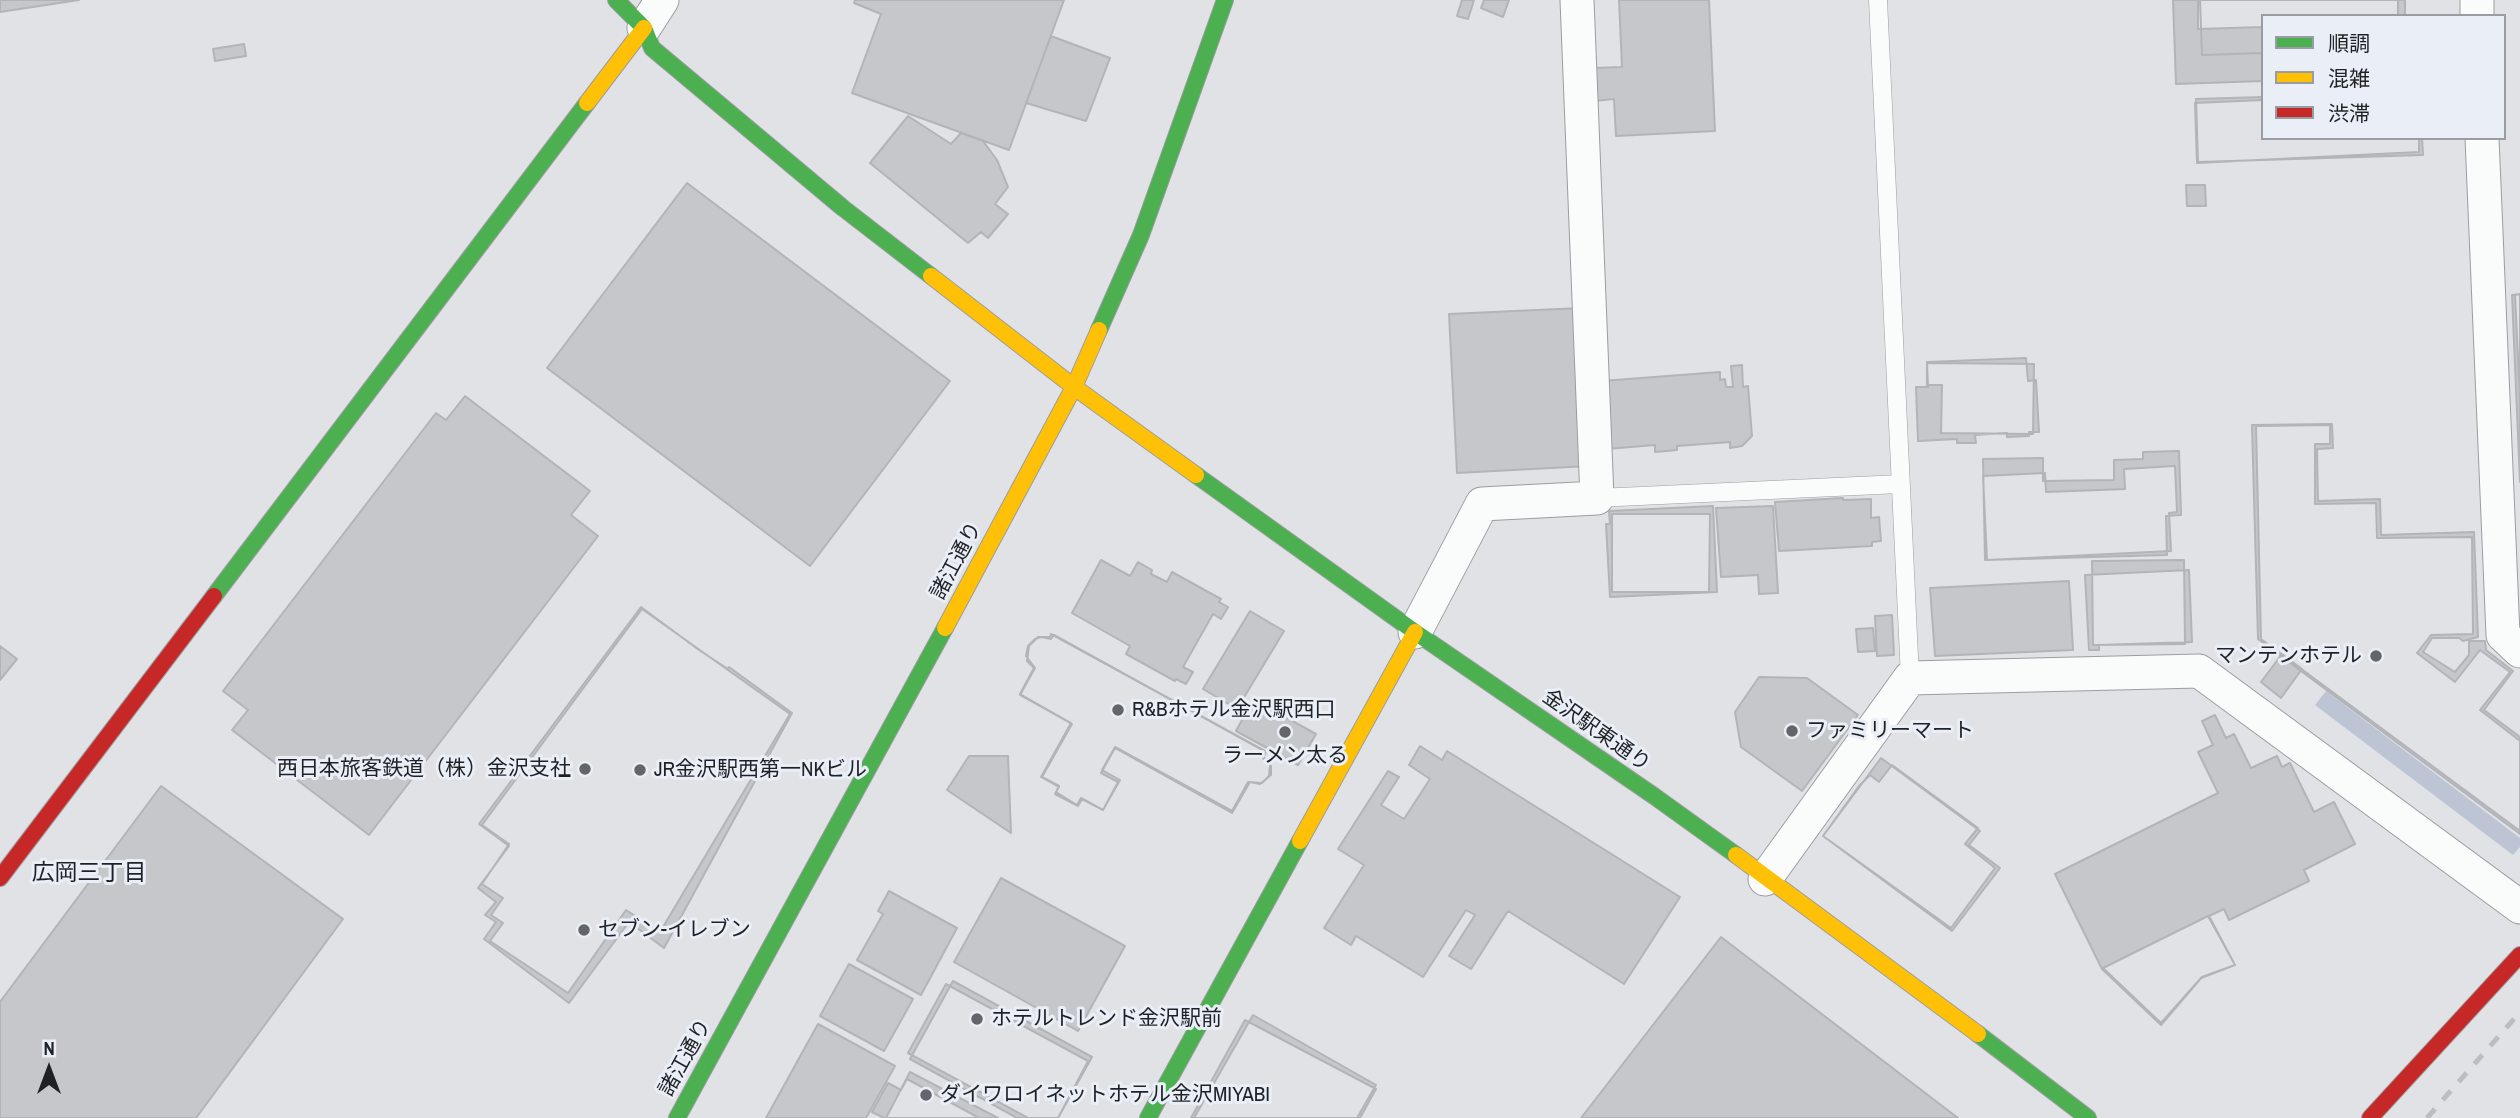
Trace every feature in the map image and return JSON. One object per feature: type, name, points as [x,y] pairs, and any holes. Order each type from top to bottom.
[{"type":"street","name":"金沢駅東通り","points":[[616,0],[644,28],[652,48],[843,208],[1074,387],[1415,632],[1654,796],[2048,1085],[2088,1118]]},
{"type":"street","points":[[0,878],[644,28],[662,0]]},
{"type":"street","name":"諸江通り","points":[[677,1118],[891,730],[1074,387],[1142,235],[1226,0]]},
{"type":"street","points":[[1148,1118],[1415,632],[1482,504],[1598,498],[1577,0]]},
{"type":"street","points":[[2482,140],[2503,635],[2520,651]]},
{"type":"street","points":[[1765,879],[1910,678],[2199,671],[2520,907]]},
{"type":"street","points":[[2370,1118],[2520,955]]},
{"type":"lane","points":[[1878,0],[1910,678]]},
{"type":"lane","points":[[1598,498],[1900,484]]},
{"type":"shaded area","points":[[2326,691],[2520,838],[2520,847],[2513,855],[2315,705]]},
{"type":"building","points":[[0,0],[79,0],[0,12]]},
{"type":"building","points":[[855,0],[1064,0],[1009,150],[852,93],[881,14],[854,3]]},
{"type":"building","points":[[1462,0],[1474,0],[1468,19],[1457,16]]},
{"type":"building","points":[[1484,0],[1509,0],[1503,17],[1481,8]]},
{"type":"building","points":[[1619,0],[1709,0],[1715,131],[1616,136],[1614,99],[1594,101],[1593,68],[1622,67]]},
{"type":"building","points":[[2173,0],[2200,0],[2202,55],[2261,53],[2261,81],[2176,84]]},
{"type":"building","points":[[2198,0],[2398,0],[2398,14],[2261,14],[2261,27],[2198,29]]},
{"type":"building","points":[[2200,0],[2405,0],[2405,14],[2261,14],[2261,53],[2202,55]]},
{"type":"building","points":[[1051,36],[1110,58],[1086,121],[1026,103]]},
{"type":"building","points":[[244,44],[246,56],[215,61],[213,49]]},
{"type":"building","points":[[2261,97],[2261,140],[2422,140],[2423,155],[2198,162],[2196,99]]},
{"type":"building","points":[[2261,100],[2261,140],[2419,140],[2419,152],[2197,163],[2195,103]]},
{"type":"building","points":[[908,116],[951,144],[961,133],[983,141],[997,160],[1008,187],[995,204],[1008,214],[988,238],[981,232],[968,243],[870,163]]},
{"type":"building","points":[[687,183],[950,381],[810,566],[547,368]]},
{"type":"building","points":[[2186,185],[2205,185],[2206,206],[2187,206]]},
{"type":"building","points":[[2520,294],[2520,400],[2515,295]]},
{"type":"building","points":[[2520,294],[2520,482],[2512,295]]},
{"type":"building","points":[[1581,308],[1589,466],[1457,473],[1449,314]]},
{"type":"building","points":[[2026,358],[2028,381],[2036,380],[2039,432],[2029,432],[2029,436],[2007,437],[2007,433],[1975,435],[1976,443],[1957,443],[1957,439],[1918,441],[1916,387],[1928,387],[1927,362]]},
{"type":"building","points":[[1927,363],[2034,364],[2033,434],[1941,433],[1942,385],[1927,385]]},
{"type":"building","points":[[1742,365],[1743,387],[1748,386],[1752,436],[1742,446],[1730,448],[1730,442],[1677,446],[1677,450],[1655,452],[1655,445],[1607,449],[1602,381],[1720,372],[1720,380],[1725,379],[1726,387],[1733,387],[1731,366]]},
{"type":"building","points":[[465,396],[590,491],[571,515],[598,536],[369,835],[232,730],[248,710],[223,691],[436,413],[446,420]]},
{"type":"building","points":[[2332,424],[2333,448],[2317,449],[2318,501],[2380,499],[2381,535],[2474,532],[2478,637],[2463,641],[2459,638],[2432,638],[2423,652],[2455,672],[2469,655],[2469,641],[2485,641],[2486,650],[2513,671],[2484,710],[2520,737],[2520,834],[2258,639],[2252,425]]},
{"type":"building","points":[[2330,425],[2330,444],[2315,444],[2315,504],[2376,503],[2377,538],[2472,537],[2473,634],[2431,635],[2417,653],[2455,682],[2480,650],[2510,672],[2480,710],[2520,741],[2520,831],[2261,639],[2256,426]]},
{"type":"building","points":[[2179,451],[2181,515],[2166,516],[2167,555],[1985,560],[1983,459],[2043,458],[2043,481],[2114,480],[2114,460],[2143,459],[2143,452]]},
{"type":"building","points":[[2175,466],[2177,512],[2169,513],[2171,551],[1987,560],[1983,476],[2045,473],[2046,492],[2125,489],[2124,469]]},
{"type":"building","points":[[1871,499],[1871,518],[1879,517],[1881,541],[1872,542],[1872,546],[1779,551],[1775,502]]},
{"type":"building","points":[[1713,506],[1717,592],[1610,597],[1606,524],[1610,524],[1609,511]]},
{"type":"building","points":[[1773,506],[1778,593],[1759,594],[1758,575],[1721,577],[1716,508]]},
{"type":"building","points":[[1612,514],[1710,514],[1709,592],[1612,592]]},
{"type":"building","points":[[1101,560],[1130,576],[1138,562],[1152,570],[1151,574],[1167,582],[1172,572],[1221,599],[1219,602],[1228,607],[1221,619],[1213,614],[1183,667],[1193,672],[1186,684],[1176,679],[1175,681],[1126,654],[1130,646],[1072,613]]},
{"type":"building","points":[[2184,560],[2185,644],[2093,645],[2092,561]]},
{"type":"building","points":[[2189,570],[2192,642],[2099,645],[2099,650],[2089,650],[2085,575]]},
{"type":"building","points":[[2069,581],[2073,650],[1935,656],[1930,588]]},
{"type":"building","name":"JR金沢駅西第一NKビル","points":[[641,607],[792,713],[664,948],[629,922],[569,1003],[484,939],[496,922],[485,915],[496,902],[478,888],[509,846],[479,824]]},
{"type":"building","name":"JR金沢駅西第一NKビル","points":[[642,609],[790,714],[660,932],[626,910],[568,993],[490,941],[503,923],[491,915],[503,898],[482,884],[509,844],[482,825]]},
{"type":"building","points":[[1250,611],[1284,631],[1237,709],[1203,689]]},
{"type":"building","points":[[1892,615],[1894,655],[1877,656],[1875,616]]},
{"type":"building","points":[[1873,628],[1875,651],[1858,652],[1856,629]]},
{"type":"building","name":"R&Bホテル金沢駅西口","points":[[1051,634],[1265,751],[1263,756],[1270,765],[1269,776],[1262,783],[1248,782],[1232,811],[1115,747],[1102,770],[1120,780],[1103,810],[1081,798],[1077,805],[1056,792],[1059,787],[1041,777],[1071,723],[1020,694],[1034,668],[1027,661],[1029,646],[1038,637],[1050,637]]},
{"type":"building","name":"R&Bホテル金沢駅西口","points":[[1054,635],[1266,752],[1263,758],[1271,766],[1271,775],[1260,784],[1250,782],[1232,813],[1115,748],[1101,773],[1118,782],[1103,810],[1082,799],[1078,806],[1055,794],[1059,786],[1042,777],[1072,724],[1020,695],[1035,668],[1026,656],[1028,646],[1035,639],[1051,639]]},
{"type":"building","points":[[0,646],[17,659],[0,680]]},
{"type":"building","points":[[2282,654],[2302,669],[2281,698],[2261,682]]},
{"type":"building","name":"ファミリーマート","points":[[1759,677],[1807,678],[1858,715],[1802,791],[1741,747],[1735,712]]},
{"type":"building","points":[[1256,701],[1316,734],[1298,765],[1236,731],[1249,707],[1252,708]]},
{"type":"building","points":[[2215,715],[2226,738],[2234,734],[2251,768],[2277,756],[2282,767],[2290,763],[2314,812],[2334,802],[2355,844],[2304,870],[2309,881],[2229,920],[2224,909],[2209,916],[2235,965],[2202,977],[2161,1025],[2102,969],[2055,874],[2218,793],[2198,752],[2213,745],[2202,721]]},
{"type":"building","points":[[1420,746],[1442,760],[1447,751],[1680,897],[1624,984],[1508,911],[1471,969],[1449,956],[1475,915],[1466,910],[1423,977],[1356,936],[1351,945],[1324,928],[1364,865],[1338,849],[1388,771],[1399,777],[1381,805],[1404,819],[1430,779],[1409,765]]},
{"type":"building","points":[[969,756],[1008,756],[1011,833],[947,790]]},
{"type":"building","points":[[1881,758],[1980,831],[1969,845],[2000,868],[1952,931],[1823,836]]},
{"type":"building","points":[[1892,765],[1978,828],[1965,844],[1995,868],[1951,928],[1823,836],[1859,786],[1870,775],[1879,782]]},
{"type":"building","points":[[161,786],[343,919],[196,1118],[0,1118],[0,1002]]},
{"type":"building","points":[[1001,878],[1125,946],[1078,1031],[954,962]]},
{"type":"building","points":[[889,891],[957,928],[921,995],[857,960],[883,914],[878,911]]},
{"type":"building","points":[[2208,916],[2235,965],[2201,978],[2161,1023],[2103,968]]},
{"type":"building","points":[[1721,937],[1958,1118],[1581,1118]]},
{"type":"building","points":[[849,964],[913,999],[884,1051],[820,1016]]},
{"type":"building","name":"ホテルトレンド金沢駅前","points":[[953,981],[1092,1057],[1058,1118],[1017,1118],[910,1059]]},
{"type":"building","name":"ホテルトレンド金沢駅前","points":[[946,984],[1088,1061],[1058,1118],[1028,1118],[908,1053]]},
{"type":"building","points":[[1253,1015],[1376,1085],[1357,1118],[1194,1118]]},
{"type":"building","points":[[1245,1020],[1376,1089],[1360,1118],[1191,1118]]},
{"type":"building","points":[[818,1024],[895,1066],[866,1118],[766,1118]]},
{"type":"building","name":"ダイワロイネットホテル金沢MIYABI","points":[[910,1072],[998,1118],[886,1118]]},
{"type":"building","name":"ダイワロイネットホテル金沢MIYABI","points":[[907,1079],[979,1118],[884,1118],[872,1112],[888,1083],[901,1090]]},
{"type":"railway","points":[[2427,1118],[2520,1012]]},
{"type":"traffic: fast","points":[[616,0],[644,28],[652,48],[843,208],[931,276]]},
{"type":"traffic: fast","points":[[1099,330],[1141,235],[1225,0]]},
{"type":"traffic: fast","points":[[214,596],[587,103]]},
{"type":"traffic: fast","points":[[1196,475],[1415,632],[1736,855]]},
{"type":"traffic: fast","points":[[677,1118],[945,628]]},
{"type":"traffic: fast","points":[[1148,1118],[1300,841]]},
{"type":"traffic: fast","points":[[1978,1034],[2088,1118]]},
{"type":"traffic: slow","points":[[587,103],[644,28]]},
{"type":"traffic: slow","points":[[931,276],[1074,387],[1196,475]]},
{"type":"traffic: slow","points":[[945,628],[1074,387],[1099,330]]},
{"type":"traffic: slow","points":[[1300,841],[1415,632]]},
{"type":"traffic: slow","points":[[1736,855],[1978,1034]]},
{"type":"traffic: jam","points":[[0,878],[214,596]]},
{"type":"traffic: jam","points":[[2370,1118],[2520,955]]},
{"type":"place","name":"マンテンホテル","points":[[2376,656]]},
{"type":"place","name":"R&Bホテル金沢駅西口","points":[[1118,710]]},
{"type":"place","name":"ファミリーマート","points":[[1792,731]]},
{"type":"place","name":"ラーメン太る","points":[[1285,732]]},
{"type":"place","name":"西日本旅客鉄道（株）金沢支社","points":[[585,769]]},
{"type":"place","name":"JR金沢駅西第一NKビル","points":[[640,770]]},
{"type":"place","name":"セブン-イレブン","points":[[584,930]]},
{"type":"place","name":"ホテルトレンド金沢駅前","points":[[977,1019]]},
{"type":"place","name":"ダイワロイネットホテル金沢MIYABI","points":[[926,1095]]},
{"type":"district","name":"広岡三丁目","points":[[89,874]]}]
